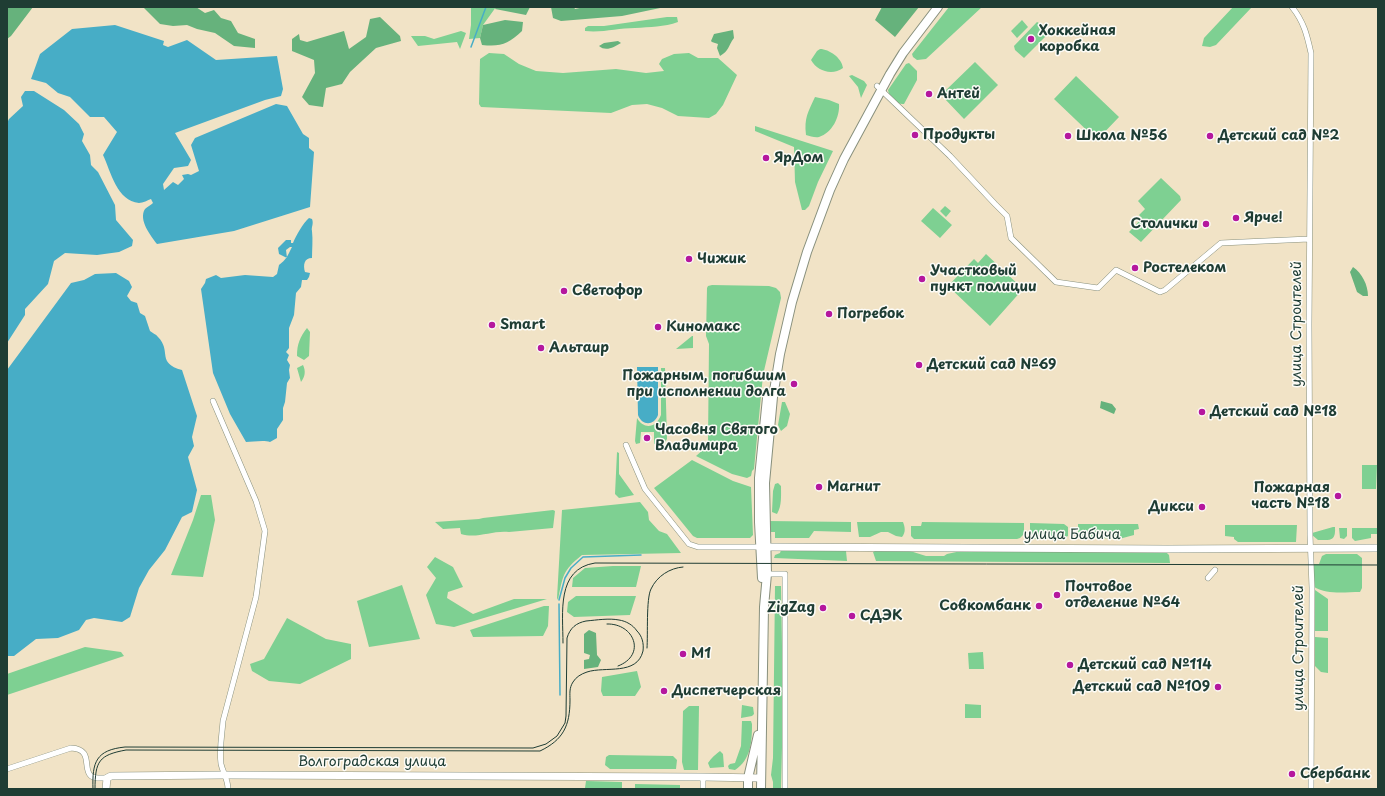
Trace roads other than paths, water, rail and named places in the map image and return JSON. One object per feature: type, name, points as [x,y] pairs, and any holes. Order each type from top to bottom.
[{"type":"main road","points":[[761,789],[764,607],[763,546],[765,490],[773,397],[785,332],[807,252],[844,159],[879,88],[900,50],[933,7]]},
{"type":"main road","points":[[879,88],[938,7]]},
{"type":"main road","points":[[748,789],[748,778],[762,718]]},
{"type":"street","name":"улица Строителей","points":[[1292,7],[1307,33],[1311,53],[1309,238],[1310,548],[1312,588],[1311,789]]},
{"type":"street","points":[[879,88],[950,156],[1007,216],[1011,238],[1056,282],[1098,288],[1116,270],[1160,292],[1165,290],[1221,243],[1309,238]]},
{"type":"street","points":[[213,401],[256,501],[265,531],[256,597],[223,721],[221,763],[228,783],[228,789]]},
{"type":"street","points":[[626,445],[641,481],[649,495],[685,540],[691,545],[698,547],[763,546]]},
{"type":"street","name":"улица Бабича","points":[[763,546],[1378,548]]},
{"type":"street","points":[[1208,578],[1215,570]]},
{"type":"street","points":[[764,574],[785,574],[785,789]]},
{"type":"street","name":"Волгоградская улица","points":[[7,769],[71,748],[76,748],[84,754],[87,761],[88,773],[90,776],[95,778],[107,778],[111,776],[225,775],[761,778]]},
{"type":"street","points":[[703,789],[704,777]]},
{"type":"street","points":[[106,789],[107,778]]},
{"type":"water","points":[[115,25],[164,41],[163,45],[168,47],[187,40],[216,60],[277,56],[283,89],[281,96],[265,100],[175,133],[191,160],[188,166],[174,168],[163,184],[164,190],[173,182],[178,185],[184,179],[182,175],[191,175],[199,171],[191,145],[195,138],[276,104],[287,106],[303,134],[309,138],[309,148],[314,152],[310,207],[234,231],[157,244],[146,228],[143,218],[145,209],[153,203],[151,199],[139,203],[131,201],[125,197],[116,185],[103,155],[117,132],[104,117],[90,117],[70,97],[58,93],[46,83],[31,79],[40,54],[72,29]]},
{"type":"water","points":[[25,91],[34,91],[64,110],[79,124],[84,134],[82,141],[90,155],[91,165],[98,172],[115,205],[116,220],[133,240],[132,246],[119,252],[97,255],[65,253],[54,261],[48,284],[25,309],[25,315],[7,343],[7,123],[9,119],[23,106],[21,97]]},
{"type":"water","points":[[309,218],[312,219],[312,258],[307,259],[304,267],[305,272],[310,273],[307,280],[302,280],[301,287],[296,293],[294,315],[289,328],[289,348],[286,352],[289,355],[287,360],[290,365],[290,378],[287,383],[283,408],[283,420],[277,429],[277,438],[270,442],[246,442],[230,414],[213,373],[201,289],[206,279],[216,275],[221,278],[245,275],[273,277],[277,274],[279,265],[286,258],[279,254],[278,248],[286,240],[291,240],[291,243],[293,243],[304,223]],"holes":[[[292,247],[287,257],[286,250]]]},
{"type":"water","points":[[116,273],[129,281],[132,287],[127,296],[131,301],[137,303],[140,313],[145,316],[150,331],[162,342],[169,364],[182,370],[197,416],[192,437],[194,446],[188,457],[197,490],[192,512],[182,517],[165,550],[149,570],[139,588],[130,617],[122,622],[94,618],[86,620],[79,630],[58,638],[36,639],[14,656],[7,656],[7,370],[71,283],[84,280],[95,274]]},
{"type":"water","points":[[637,367],[658,367],[658,415],[651,423],[645,423],[638,415]]},
{"type":"waterway","points":[[471,47],[486,7]]},
{"type":"waterway","points":[[559,600],[565,578],[571,568],[583,557],[641,555]]},
{"type":"waterway","points":[[559,604],[560,695]]},
{"type":"tram line","points":[[563,643],[563,606],[564,594],[568,583],[574,574],[582,567],[595,563],[1378,565]]},
{"type":"tram line","points":[[647,648],[649,594],[651,589],[657,580],[664,574],[673,569],[683,567]]},
{"type":"tram line","points":[[93,789],[94,771],[98,759],[102,754],[108,751],[125,747],[533,748],[546,744],[557,736],[565,723],[567,638],[574,626],[586,621],[615,619],[627,622],[640,635],[642,640],[643,651],[640,659],[634,664],[620,669],[594,670],[587,672],[576,679],[570,689],[570,709],[567,725],[560,737],[548,747],[540,751],[126,750],[110,754],[100,761],[96,772],[95,789]]},
{"type":"tram line","points":[[607,624],[616,625],[624,629],[634,640],[632,655],[627,661],[618,666]]},
{"type":"place","name":"Хоккейная коробка","points":[[1031,39]]},
{"type":"place","name":"Антей","points":[[929,94]]},
{"type":"place","name":"Продукты","points":[[915,135]]},
{"type":"place","name":"Школа №56","points":[[1068,136]]},
{"type":"place","name":"Детский сад №2","points":[[1210,136]]},
{"type":"place","name":"ЯрДом","points":[[766,158]]},
{"type":"place","name":"Ярче!","points":[[1236,218]]},
{"type":"place","name":"Столички","points":[[1206,224]]},
{"type":"place","name":"Чижик","points":[[689,259]]},
{"type":"place","name":"Ростелеком","points":[[1135,268]]},
{"type":"place","name":"Участковый пункт полиции","points":[[922,279]]},
{"type":"place","name":"Светофор","points":[[564,291]]},
{"type":"place","name":"Погребок","points":[[829,314]]},
{"type":"place","name":"Smart","points":[[492,325]]},
{"type":"place","name":"Киномакс","points":[[658,327]]},
{"type":"place","name":"Альтаир","points":[[541,348]]},
{"type":"place","name":"Детский сад №69","points":[[919,365]]},
{"type":"place","name":"Пожарным, погибшим при исполнении долга","points":[[794,384]]},
{"type":"place","name":"Детский сад №18","points":[[1202,412]]},
{"type":"place","name":"Часовня Святого Владимира","points":[[647,438]]},
{"type":"place","name":"Магнит","points":[[819,487]]},
{"type":"place","name":"Пожарная часть №18","points":[[1338,496]]},
{"type":"place","name":"Дикси","points":[[1202,507]]},
{"type":"place","name":"Почтовое отделение №64","points":[[1057,595]]},
{"type":"place","name":"Совкомбанк","points":[[1039,606]]},
{"type":"place","name":"ZigZag","points":[[823,608]]},
{"type":"place","name":"СДЭК","points":[[852,616]]},
{"type":"place","name":"М1","points":[[683,654]]},
{"type":"place","name":"Детский сад №114","points":[[1070,665]]},
{"type":"place","name":"Детский сад №109","points":[[1218,687]]},
{"type":"place","name":"Диспетчерская","points":[[664,691]]},
{"type":"place","name":"Сбербанк","points":[[1292,774]]}]
